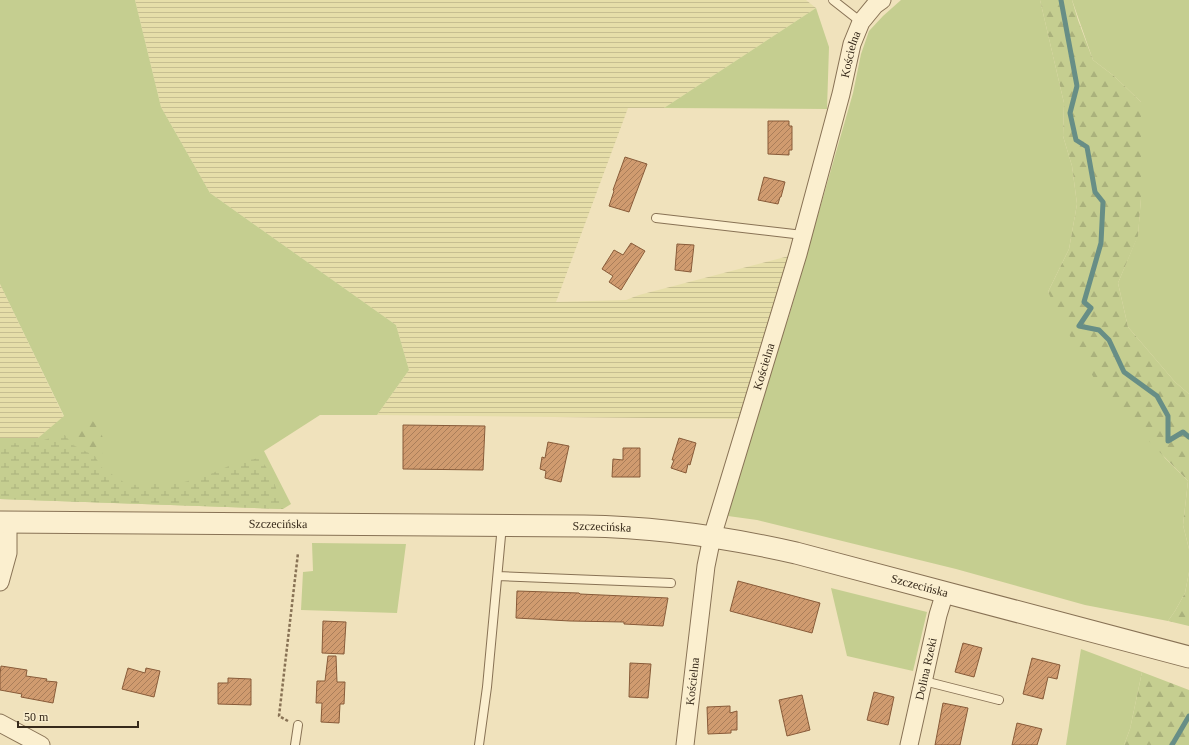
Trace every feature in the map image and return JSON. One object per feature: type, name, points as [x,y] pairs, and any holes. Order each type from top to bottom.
[{"type":"street","name":"Kościelna","points":[[684,745],[706,566],[712,536],[802,235],[841,94],[852,44],[861,22],[875,5],[882,0]]},
{"type":"street","name":"Szczecińska","points":[[4,522],[607,526],[660,530],[712,536],[796,553],[1189,657]]},
{"type":"street","points":[[0,582],[8,553],[4,522]]},
{"type":"street","name":"Dolina Rzeki","points":[[909,745],[938,615],[945,592]]},
{"type":"street","points":[[0,723],[41,745]]},
{"type":"lane","points":[[833,0],[861,22]]},
{"type":"lane","points":[[656,218],[802,235]]},
{"type":"lane","points":[[479,745],[487,687],[502,525]]},
{"type":"lane","points":[[498,576],[671,582]]},
{"type":"lane","points":[[924,681],[999,700]]},
{"type":"lane","points":[[295,745],[298,725]]},
{"type":"path","points":[[298,553],[279,716],[298,725]]},
{"type":"shaded area","points":[[135,0],[806,0],[816,8],[664,108],[628,108],[556,302],[626,300],[639,295],[789,256],[741,419],[377,415],[409,370],[396,325],[210,193],[161,107]]},
{"type":"shaded area","points":[[0,284],[64,417],[38,438],[0,438]]},
{"type":"green space","points":[[0,0],[135,0],[161,107],[210,193],[396,325],[409,370],[377,415],[320,415],[264,451],[291,504],[283,509],[0,499],[0,438],[38,438],[64,416],[0,284]]},
{"type":"green space","points":[[901,0],[1040,0],[1064,103],[1063,136],[1072,166],[1077,204],[1069,249],[1048,292],[1165,458],[1188,481],[1183,525],[1189,549],[1189,572],[1185,593],[1168,621],[1085,605],[956,569],[757,520],[728,516],[752,423],[789,316],[853,93],[861,54],[869,31]]},
{"type":"green space","points":[[1040,0],[1072,0],[1093,60],[1114,76],[1141,102],[1141,198],[1138,236],[1118,283],[1128,327],[1175,382],[1189,394],[1189,549],[1183,525],[1188,481],[1134,426],[1095,380],[1071,338],[1048,292],[1069,249],[1077,204],[1072,166],[1063,136],[1064,103]]},
{"type":"green space","points":[[1072,0],[1189,0],[1189,394],[1175,382],[1128,327],[1118,283],[1138,235],[1141,198],[1141,102],[1114,76],[1093,60]]},
{"type":"green space","points":[[816,8],[829,47],[827,109],[664,108]]},
{"type":"green space","points":[[92,420],[100,429],[105,445],[102,454],[95,456],[73,445],[78,422]]},
{"type":"green space","points":[[64,434],[73,445],[95,456],[101,467],[128,485],[181,483],[208,475],[238,462],[260,458],[272,476],[283,509],[0,499],[0,444],[37,442]]},
{"type":"green space","points":[[312,543],[406,544],[397,613],[301,610],[303,572],[313,571]]},
{"type":"green space","points":[[1189,572],[1189,626],[1168,621],[1185,593]]},
{"type":"green space","points":[[831,588],[927,612],[913,671],[847,656]]},
{"type":"green space","points":[[1081,649],[1142,672],[1130,729],[1124,745],[1066,745]]},
{"type":"green space","points":[[1142,672],[1189,690],[1189,745],[1124,745],[1130,729]]},
{"type":"building","points":[[768,121],[789,121],[789,126],[792,126],[792,150],[789,150],[789,155],[768,154]]},
{"type":"building","points":[[625,157],[647,164],[629,212],[609,206]]},
{"type":"building","points":[[764,177],[785,182],[778,204],[758,200]]},
{"type":"building","points":[[631,243],[645,251],[621,290],[609,282],[613,276],[602,269],[614,250],[623,255]]},
{"type":"building","points":[[677,244],[694,245],[691,272],[675,270]]},
{"type":"building","points":[[403,425],[485,426],[483,470],[403,469]]},
{"type":"building","points":[[679,438],[696,443],[690,465],[688,464],[686,473],[671,468]]},
{"type":"building","points":[[548,442],[569,446],[561,482],[545,478],[546,471],[540,469],[542,457],[545,458]]},
{"type":"building","points":[[623,448],[640,448],[640,477],[612,477],[613,459],[623,460]]},
{"type":"building","points":[[738,581],[820,603],[812,633],[730,611]]},
{"type":"building","points":[[517,591],[668,598],[663,626],[624,624],[624,622],[516,618]]},
{"type":"building","points":[[323,621],[346,622],[344,654],[322,653]]},
{"type":"building","points":[[963,643],[982,648],[974,677],[955,672]]},
{"type":"building","points":[[328,656],[336,656],[337,682],[345,682],[344,704],[340,704],[339,723],[321,722],[322,703],[316,703],[317,681],[325,681]]},
{"type":"building","points":[[1032,658],[1060,665],[1057,679],[1048,677],[1043,699],[1023,694]]},
{"type":"building","points":[[630,663],[651,664],[648,698],[629,697]]},
{"type":"building","points":[[1,666],[27,670],[26,676],[57,682],[53,703],[21,697],[22,694],[0,690]]},
{"type":"building","points":[[128,668],[145,673],[146,668],[160,671],[154,697],[122,689]]},
{"type":"building","points":[[228,678],[251,679],[251,705],[218,704],[218,683],[228,683]]},
{"type":"building","points":[[874,692],[894,697],[888,725],[867,720]]},
{"type":"building","points":[[802,695],[810,730],[787,736],[779,700]]},
{"type":"building","points":[[943,703],[968,708],[960,745],[935,745]]},
{"type":"building","points":[[730,706],[730,713],[737,711],[737,730],[731,730],[731,733],[708,734],[707,707]]},
{"type":"building","points":[[1017,723],[1042,729],[1037,745],[1012,745]]},
{"type":"waterway","points":[[1061,0],[1077,86],[1070,113],[1076,140],[1087,147],[1095,192],[1103,202],[1101,243],[1084,302],[1091,308],[1079,326],[1099,330],[1109,340],[1124,372],[1157,396],[1168,416],[1168,441],[1183,432],[1189,437]]},
{"type":"waterway","points":[[1172,745],[1189,716]]}]
